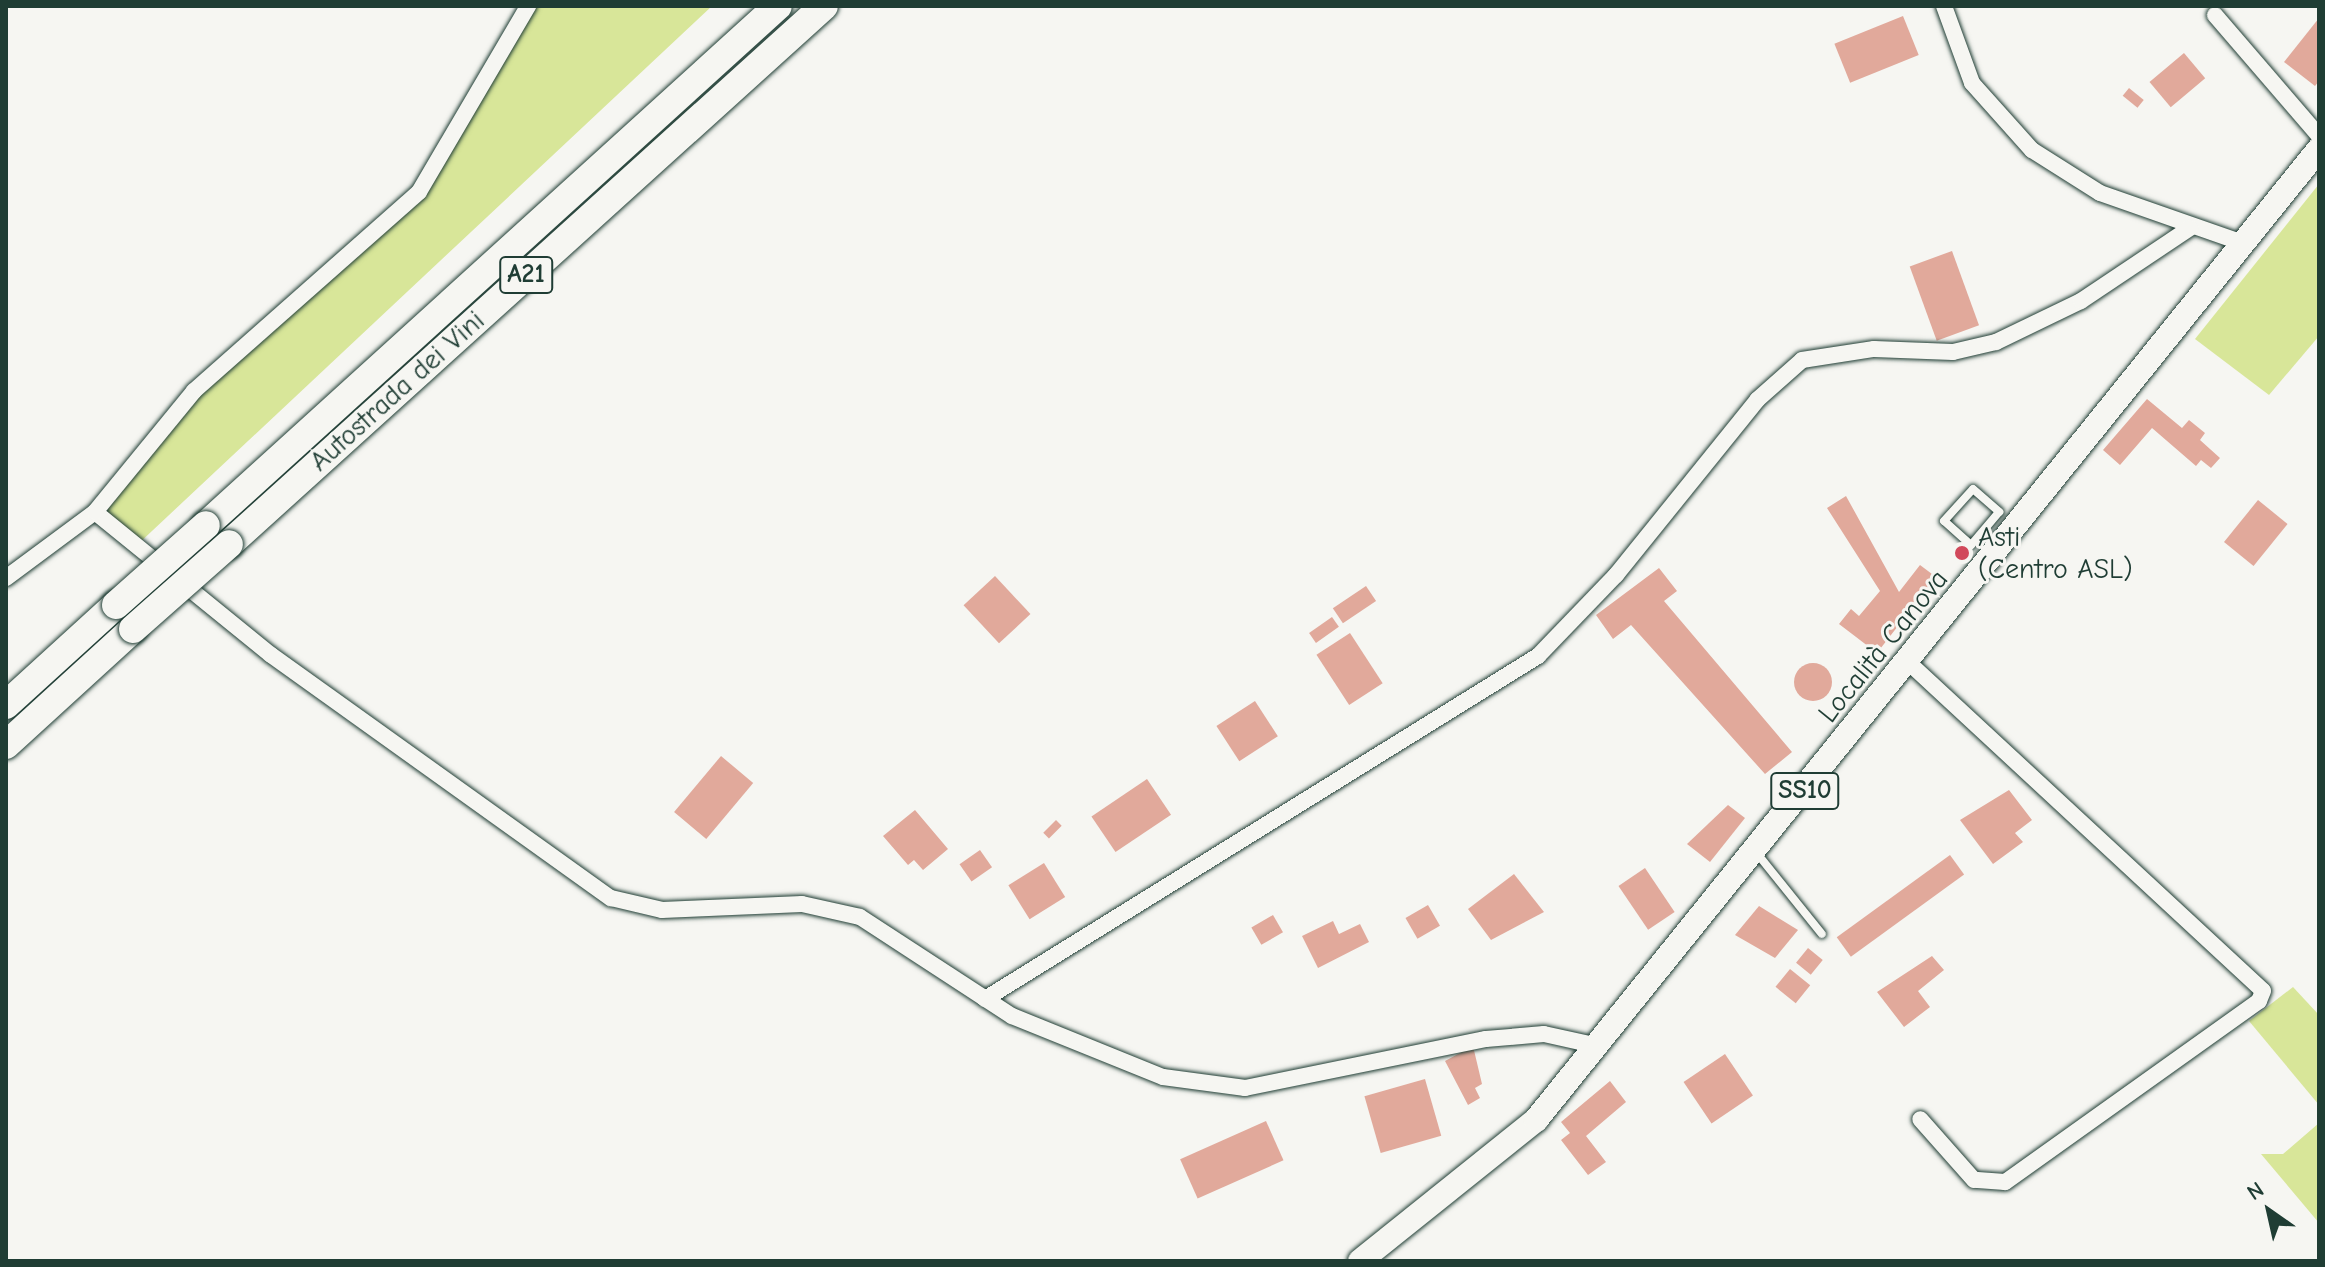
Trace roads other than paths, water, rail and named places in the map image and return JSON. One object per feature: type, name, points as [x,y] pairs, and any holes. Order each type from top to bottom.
[{"type":"highway","name":"Autostrada dei Vini","points":[[6,705],[778,6]]},
{"type":"highway","name":"Autostrada dei Vini","points":[[6,745],[824,6]]},
{"type":"main road","name":"SS10","points":[[2243,243],[2319,149]]},
{"type":"main road","name":"Località Canova","points":[[1598,1046],[2012,535],[2243,243]]},
{"type":"main road","name":"SS10","points":[[1360,1261],[1536,1120],[1598,1046]]},
{"type":"street","points":[[6,578],[95,512],[194,391],[419,192],[528,6]]},
{"type":"street","points":[[1944,6],[1972,83],[2007,129],[2100,193],[2190,228],[2243,243]]},
{"type":"street","points":[[2215,15],[2319,136]]},
{"type":"street","points":[[985,999],[1538,656],[1616,575],[1757,400],[1802,360],[1899,349],[1953,352],[1996,342],[2081,301],[2190,228]]},
{"type":"street","points":[[95,512],[283,664],[611,898],[662,910],[802,904],[860,917],[985,999],[1163,1077],[1245,1088],[1486,1039],[1544,1034],[1598,1046]]},
{"type":"street","points":[[1907,661],[2263,991],[2259,1001],[2005,1182],[1974,1180],[1920,1119]]},
{"type":"lane","points":[[1973,489],[1999,512],[1992,520],[1971,545],[1944,521],[1973,489]]},
{"type":"lane","points":[[1992,520],[2012,535]]},
{"type":"lane","points":[[1756,851],[1822,934]]},
{"type":"place","name":"Asti (Centro ASL)","points":[[1962,553]]}]
